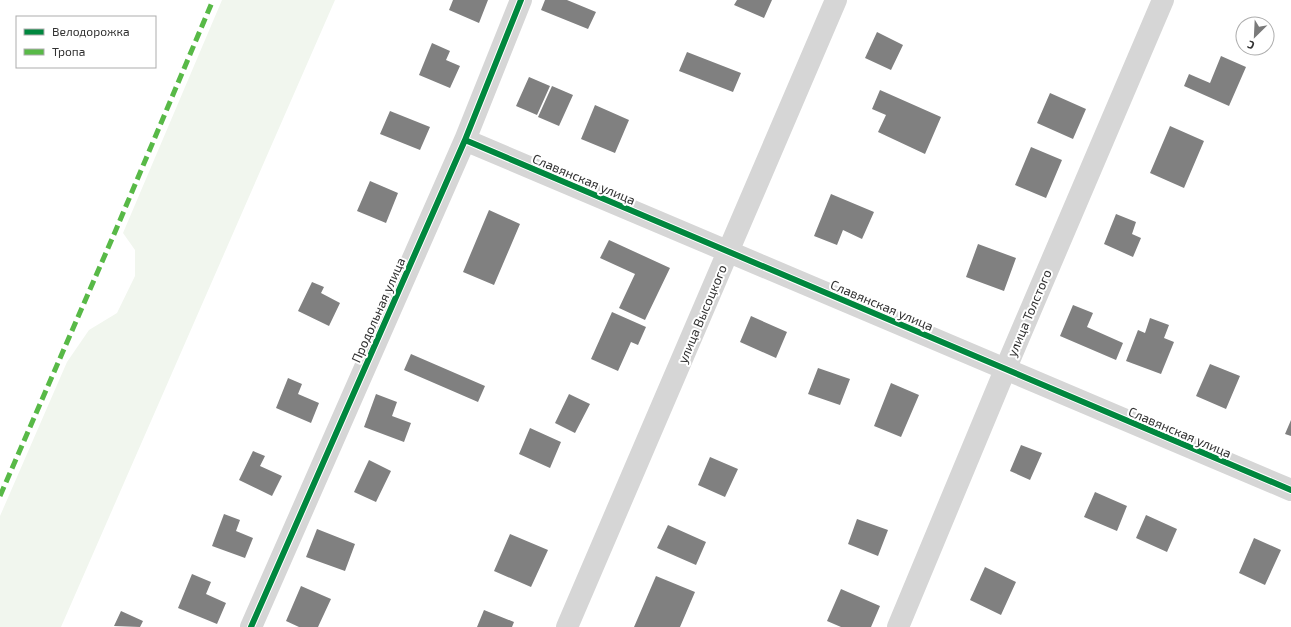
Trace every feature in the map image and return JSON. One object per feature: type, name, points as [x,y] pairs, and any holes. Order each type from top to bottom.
[{"type":"street","name":"Продольная улица","points":[[251,627],[465,140],[521,0]]},
{"type":"street","name":"улица Высоцкого","points":[[567,627],[836,0]]},
{"type":"street","name":"улица Толстого","points":[[898,627],[1162,0]]},
{"type":"street","name":"Славянская улица","points":[[465,140],[1291,490]]},
{"type":"shaded area","points":[[222,0],[335,0],[61,627],[0,627],[0,516],[67,362],[89,330],[117,313],[135,276],[135,250],[123,233]]},
{"type":"building","points":[[453,0],[488,0],[479,23],[449,10]]},
{"type":"building","points":[[545,0],[567,0],[596,12],[588,29],[541,10]]},
{"type":"building","points":[[737,0],[772,0],[764,18],[734,5]]},
{"type":"building","points":[[877,32],[903,45],[891,70],[865,58]]},
{"type":"building","points":[[432,43],[450,51],[446,60],[460,66],[450,88],[419,75]]},
{"type":"building","points":[[687,52],[741,73],[733,92],[679,71]]},
{"type":"building","points":[[1221,56],[1246,67],[1229,106],[1184,86],[1189,74],[1210,83]]},
{"type":"building","points":[[529,77],[550,86],[537,115],[516,106]]},
{"type":"building","points":[[552,86],[573,95],[559,126],[538,117]]},
{"type":"building","points":[[880,90],[941,117],[925,154],[878,132],[886,115],[872,109]]},
{"type":"building","points":[[1050,93],[1086,109],[1073,139],[1037,123]]},
{"type":"building","points":[[595,105],[629,120],[615,153],[581,139]]},
{"type":"building","points":[[390,111],[430,127],[420,150],[380,134]]},
{"type":"building","points":[[1170,126],[1204,141],[1184,188],[1150,173]]},
{"type":"building","points":[[1031,147],[1062,160],[1046,198],[1015,185]]},
{"type":"building","points":[[370,181],[398,193],[386,223],[357,211]]},
{"type":"building","points":[[831,194],[874,212],[862,239],[843,230],[837,245],[814,236]]},
{"type":"building","points":[[489,210],[520,224],[494,285],[463,272]]},
{"type":"building","points":[[1116,214],[1136,222],[1132,234],[1141,238],[1133,257],[1104,244]]},
{"type":"building","points":[[609,240],[670,268],[645,320],[619,308],[635,274],[600,258]]},
{"type":"building","points":[[978,244],[1016,258],[1004,291],[966,277]]},
{"type":"building","points":[[312,282],[324,287],[321,293],[340,303],[329,326],[298,311]]},
{"type":"building","points":[[1073,305],[1093,313],[1087,327],[1123,343],[1116,360],[1060,336]]},
{"type":"building","points":[[612,312],[646,327],[638,345],[631,342],[618,371],[591,359]]},
{"type":"building","points":[[751,316],[787,332],[776,358],[740,342]]},
{"type":"building","points":[[1150,318],[1169,325],[1164,338],[1174,342],[1161,374],[1126,361],[1138,330],[1145,333]]},
{"type":"building","points":[[411,354],[485,386],[478,402],[404,370]]},
{"type":"building","points":[[1210,364],[1240,376],[1226,409],[1196,396]]},
{"type":"building","points":[[818,368],[850,379],[840,405],[808,394]]},
{"type":"building","points":[[288,378],[302,384],[298,394],[319,403],[311,423],[276,408]]},
{"type":"building","points":[[891,383],[919,395],[901,437],[874,426]]},
{"type":"building","points":[[376,394],[397,402],[392,416],[411,423],[404,442],[364,427]]},
{"type":"building","points":[[569,394],[590,404],[575,433],[555,423]]},
{"type":"building","points":[[1291,420],[1291,436],[1285,434]]},
{"type":"building","points":[[530,428],[561,442],[550,468],[519,454]]},
{"type":"building","points":[[1021,445],[1042,453],[1030,480],[1010,471]]},
{"type":"building","points":[[253,451],[265,456],[260,466],[282,476],[272,496],[239,480]]},
{"type":"building","points":[[710,457],[738,469],[725,497],[698,485]]},
{"type":"building","points":[[369,460],[391,471],[376,502],[354,492]]},
{"type":"building","points":[[1095,492],[1127,506],[1117,531],[1084,517]]},
{"type":"building","points":[[224,514],[240,520],[236,531],[253,538],[245,558],[212,546]]},
{"type":"building","points":[[1146,515],[1177,529],[1167,552],[1136,538]]},
{"type":"building","points":[[857,519],[888,530],[878,556],[848,544]]},
{"type":"building","points":[[668,525],[706,542],[696,565],[657,548]]},
{"type":"building","points":[[317,529],[355,544],[345,571],[306,557]]},
{"type":"building","points":[[510,534],[548,550],[531,587],[494,571]]},
{"type":"building","points":[[1254,538],[1281,550],[1265,585],[1239,573]]},
{"type":"building","points":[[985,567],[1016,582],[1001,615],[970,600]]},
{"type":"building","points":[[192,574],[211,582],[206,594],[226,603],[217,624],[178,608]]},
{"type":"building","points":[[656,576],[695,592],[680,627],[634,627]]},
{"type":"building","points":[[301,586],[331,599],[318,627],[299,627],[286,621]]},
{"type":"building","points":[[841,589],[880,606],[871,627],[841,627],[827,621]]},
{"type":"building","points":[[484,610],[514,622],[512,627],[477,627]]},
{"type":"building","points":[[121,611],[143,621],[140,627],[114,626]]},
{"type":"marked path","points":[[0,496],[115,232],[213,0]]},
{"type":"cycle path","points":[[251,627],[465,140],[521,0]]},
{"type":"cycle path","points":[[465,140],[1291,490]]}]
